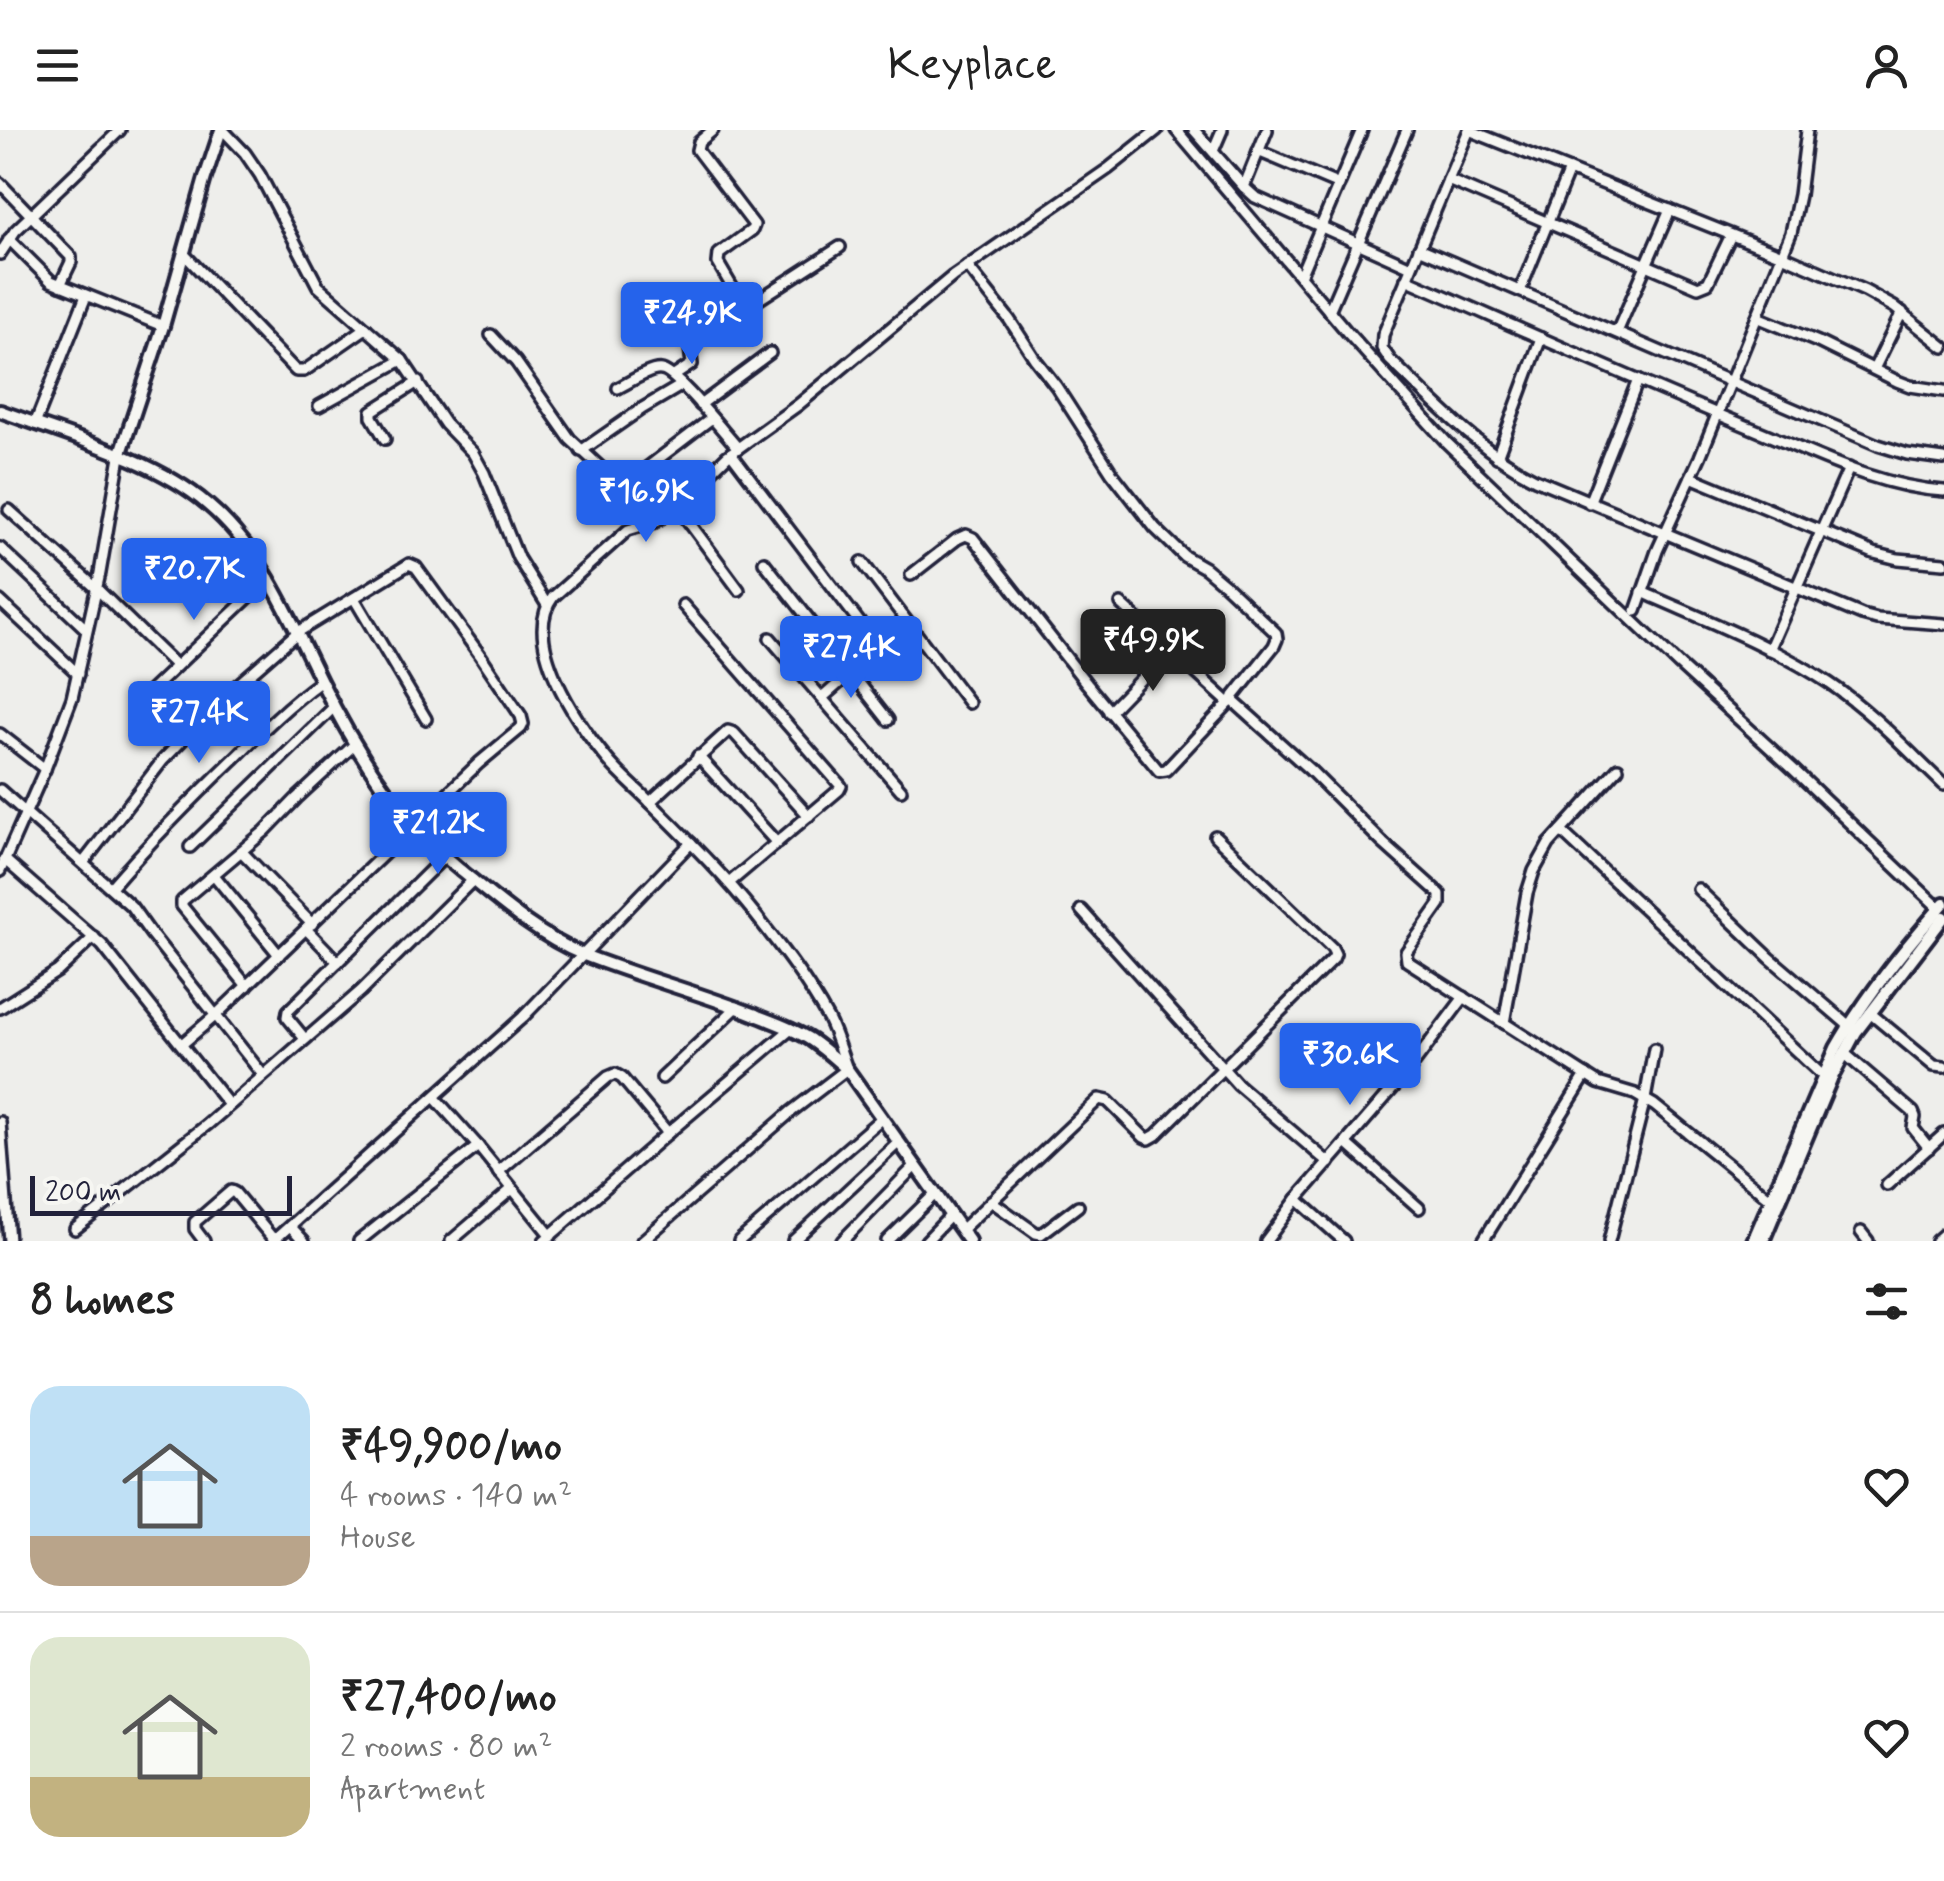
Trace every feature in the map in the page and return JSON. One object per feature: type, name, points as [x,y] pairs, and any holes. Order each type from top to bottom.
[{"type":"street","points":[[0,254],[30,215],[120,130]]},
{"type":"street","points":[[0,871],[45,769],[78,674],[120,456],[222,130],[260,175],[318,286],[402,360],[445,424],[480,463],[518,558],[547,605]]},
{"type":"street","points":[[713,130],[697,150],[754,225],[717,259],[745,308]]},
{"type":"street","points":[[846,1069],[819,1003],[755,914],[606,758],[570,705],[542,636],[542,619],[553,596],[615,540],[628,530],[655,522],[677,506],[735,450],[798,405],[966,266],[1157,130]]},
{"type":"street","points":[[1176,130],[1419,413],[1489,484],[1942,910]]},
{"type":"street","points":[[1194,130],[1244,187],[1263,201],[1411,267]]},
{"type":"street","points":[[1213,151],[1222,130]]},
{"type":"street","points":[[1244,187],[1267,130]]},
{"type":"street","points":[[1300,276],[1362,130]]},
{"type":"street","points":[[1330,311],[1407,130]]},
{"type":"street","points":[[1944,347],[1902,312],[1865,291],[1469,130],[1382,335],[1384,354],[1476,442],[1535,479],[1862,615],[1944,624]]},
{"type":"street","points":[[1636,611],[1794,222],[1806,130]]},
{"type":"street","points":[[1258,151],[1338,185]]},
{"type":"street","points":[[1520,291],[1570,170]]},
{"type":"street","points":[[1448,180],[1701,287],[1708,284],[1731,235]]},
{"type":"street","points":[[0,183],[71,257],[60,285]]},
{"type":"street","points":[[1618,332],[1670,210]]},
{"type":"street","points":[[8,239],[45,277],[163,326]]},
{"type":"street","points":[[674,376],[692,364],[693,342],[840,248]]},
{"type":"street","points":[[1419,248],[1895,451],[1944,458]]},
{"type":"street","points":[[184,254],[296,371],[304,371],[366,328]]},
{"type":"street","points":[[911,574],[957,538],[973,538],[1109,712],[1156,769],[1162,771],[1231,701],[1277,639],[1276,633],[1214,576],[1184,556],[1156,528],[1112,473],[1010,318],[966,266]]},
{"type":"street","points":[[1406,279],[1849,468],[1895,484],[1944,490]]},
{"type":"street","points":[[36,424],[86,296]]},
{"type":"street","points":[[1874,370],[1902,312]]},
{"type":"street","points":[[1757,317],[1910,386],[1944,391]]},
{"type":"street","points":[[491,335],[516,362],[582,451],[620,489],[640,526]]},
{"type":"street","points":[[1497,458],[1541,338]]},
{"type":"street","points":[[700,405],[770,354]]},
{"type":"street","points":[[319,406],[402,360]]},
{"type":"street","points":[[618,388],[656,370],[674,376],[712,418],[879,648]]},
{"type":"street","points":[[1590,503],[1638,380]]},
{"type":"street","points":[[385,439],[372,411],[418,382]]},
{"type":"street","points":[[582,451],[682,385]]},
{"type":"street","points":[[0,411],[120,456],[183,486],[208,505],[258,559],[334,707],[386,791],[445,856],[547,936],[582,954],[737,1008],[810,1040],[846,1069],[969,1241]]},
{"type":"street","points":[[620,489],[712,418]]},
{"type":"street","points":[[1769,650],[1849,468]]},
{"type":"street","points":[[1692,477],[1882,556],[1944,562]]},
{"type":"street","points":[[677,506],[738,590]]},
{"type":"street","points":[[9,510],[176,666]]},
{"type":"street","points":[[0,548],[86,629]]},
{"type":"street","points":[[764,562],[888,720]]},
{"type":"street","points":[[862,562],[969,702]]},
{"type":"street","points":[[82,863],[164,760],[226,695],[298,632],[405,566],[414,565],[480,654],[523,722],[182,1044]]},
{"type":"street","points":[[145,696],[269,578]]},
{"type":"street","points":[[1642,592],[1808,670],[1850,698],[1944,784]]},
{"type":"street","points":[[354,598],[426,719]]},
{"type":"street","points":[[0,601],[78,674]]},
{"type":"street","points":[[1122,604],[1310,770],[1440,894],[1440,904],[1406,952],[1410,963],[1586,1075],[1607,1087],[1645,1099],[1776,1203]]},
{"type":"street","points":[[683,605],[840,784],[839,790],[729,884]]},
{"type":"street","points":[[822,698],[908,626]]},
{"type":"street","points":[[770,638],[901,790]]},
{"type":"street","points":[[1109,712],[1170,649]]},
{"type":"street","points":[[111,887],[144,848],[270,724],[321,682]]},
{"type":"street","points":[[190,847],[334,707]]},
{"type":"street","points":[[650,802],[724,732],[731,731],[809,816]]},
{"type":"street","points":[[0,734],[45,769]]},
{"type":"street","points":[[247,986],[181,904],[182,900],[242,852],[355,744]]},
{"type":"street","points":[[698,756],[777,842]]},
{"type":"street","points":[[1504,1023],[1530,881],[1561,831],[1618,768]]},
{"type":"street","points":[[0,790],[138,914],[263,1075]]},
{"type":"street","points":[[1561,831],[1822,1076]]},
{"type":"street","points":[[961,1230],[1098,1100],[1108,1101],[1144,1136],[1150,1139],[1156,1135],[1332,959],[1332,948],[1214,836]]},
{"type":"street","points":[[204,1241],[195,1222],[231,1191],[273,1240],[523,1017],[691,844]]},
{"type":"street","points":[[242,852],[338,962]]},
{"type":"street","points":[[304,1039],[287,1013],[445,856]]},
{"type":"street","points":[[4,859],[94,937],[229,1105]]},
{"type":"street","points":[[214,875],[279,955]]},
{"type":"street","points":[[74,1229],[229,1105],[361,991],[473,880]]},
{"type":"street","points":[[1698,889],[1852,1030]]},
{"type":"street","points":[[1081,910],[1251,1098],[1329,1163]]},
{"type":"street","points":[[1753,1241],[1776,1203],[1852,1030],[1870,1013],[1942,910]]},
{"type":"street","points":[[1763,1241],[1822,1076],[1942,910]]},
{"type":"street","points":[[0,1008],[58,971],[94,937]]},
{"type":"street","points":[[1266,1241],[1464,998]]},
{"type":"street","points":[[662,1078],[737,1008]]},
{"type":"street","points":[[1870,1013],[1934,1066],[1944,1066]]},
{"type":"street","points":[[435,1098],[478,1146],[548,1238],[791,1029]]},
{"type":"street","points":[[1609,1241],[1654,1048]]},
{"type":"street","points":[[1844,1053],[1913,1112],[1913,1128],[1928,1148]]},
{"type":"street","points":[[642,1241],[846,1069]]},
{"type":"street","points":[[498,1172],[611,1075],[622,1078],[668,1133]]},
{"type":"street","points":[[1484,1241],[1586,1075]]},
{"type":"street","points":[[740,1241],[882,1118]]},
{"type":"street","points":[[0,1122],[9,1241]]},
{"type":"street","points":[[1887,1185],[1944,1134]]},
{"type":"street","points":[[1346,1143],[1419,1208]]},
{"type":"street","points":[[793,1241],[898,1144]]},
{"type":"street","points":[[359,1241],[478,1146]]},
{"type":"street","points":[[842,1241],[915,1166]]},
{"type":"street","points":[[451,1241],[512,1189]]},
{"type":"street","points":[[887,1241],[935,1194]]},
{"type":"street","points":[[1298,1199],[1344,1241]]},
{"type":"street","points":[[992,1201],[1041,1234],[1078,1206]]},
{"type":"street","points":[[926,1241],[950,1216]]},
{"type":"street","points":[[290,1226],[304,1241]]},
{"type":"street","points":[[1936,1241],[1944,1234]]}]
